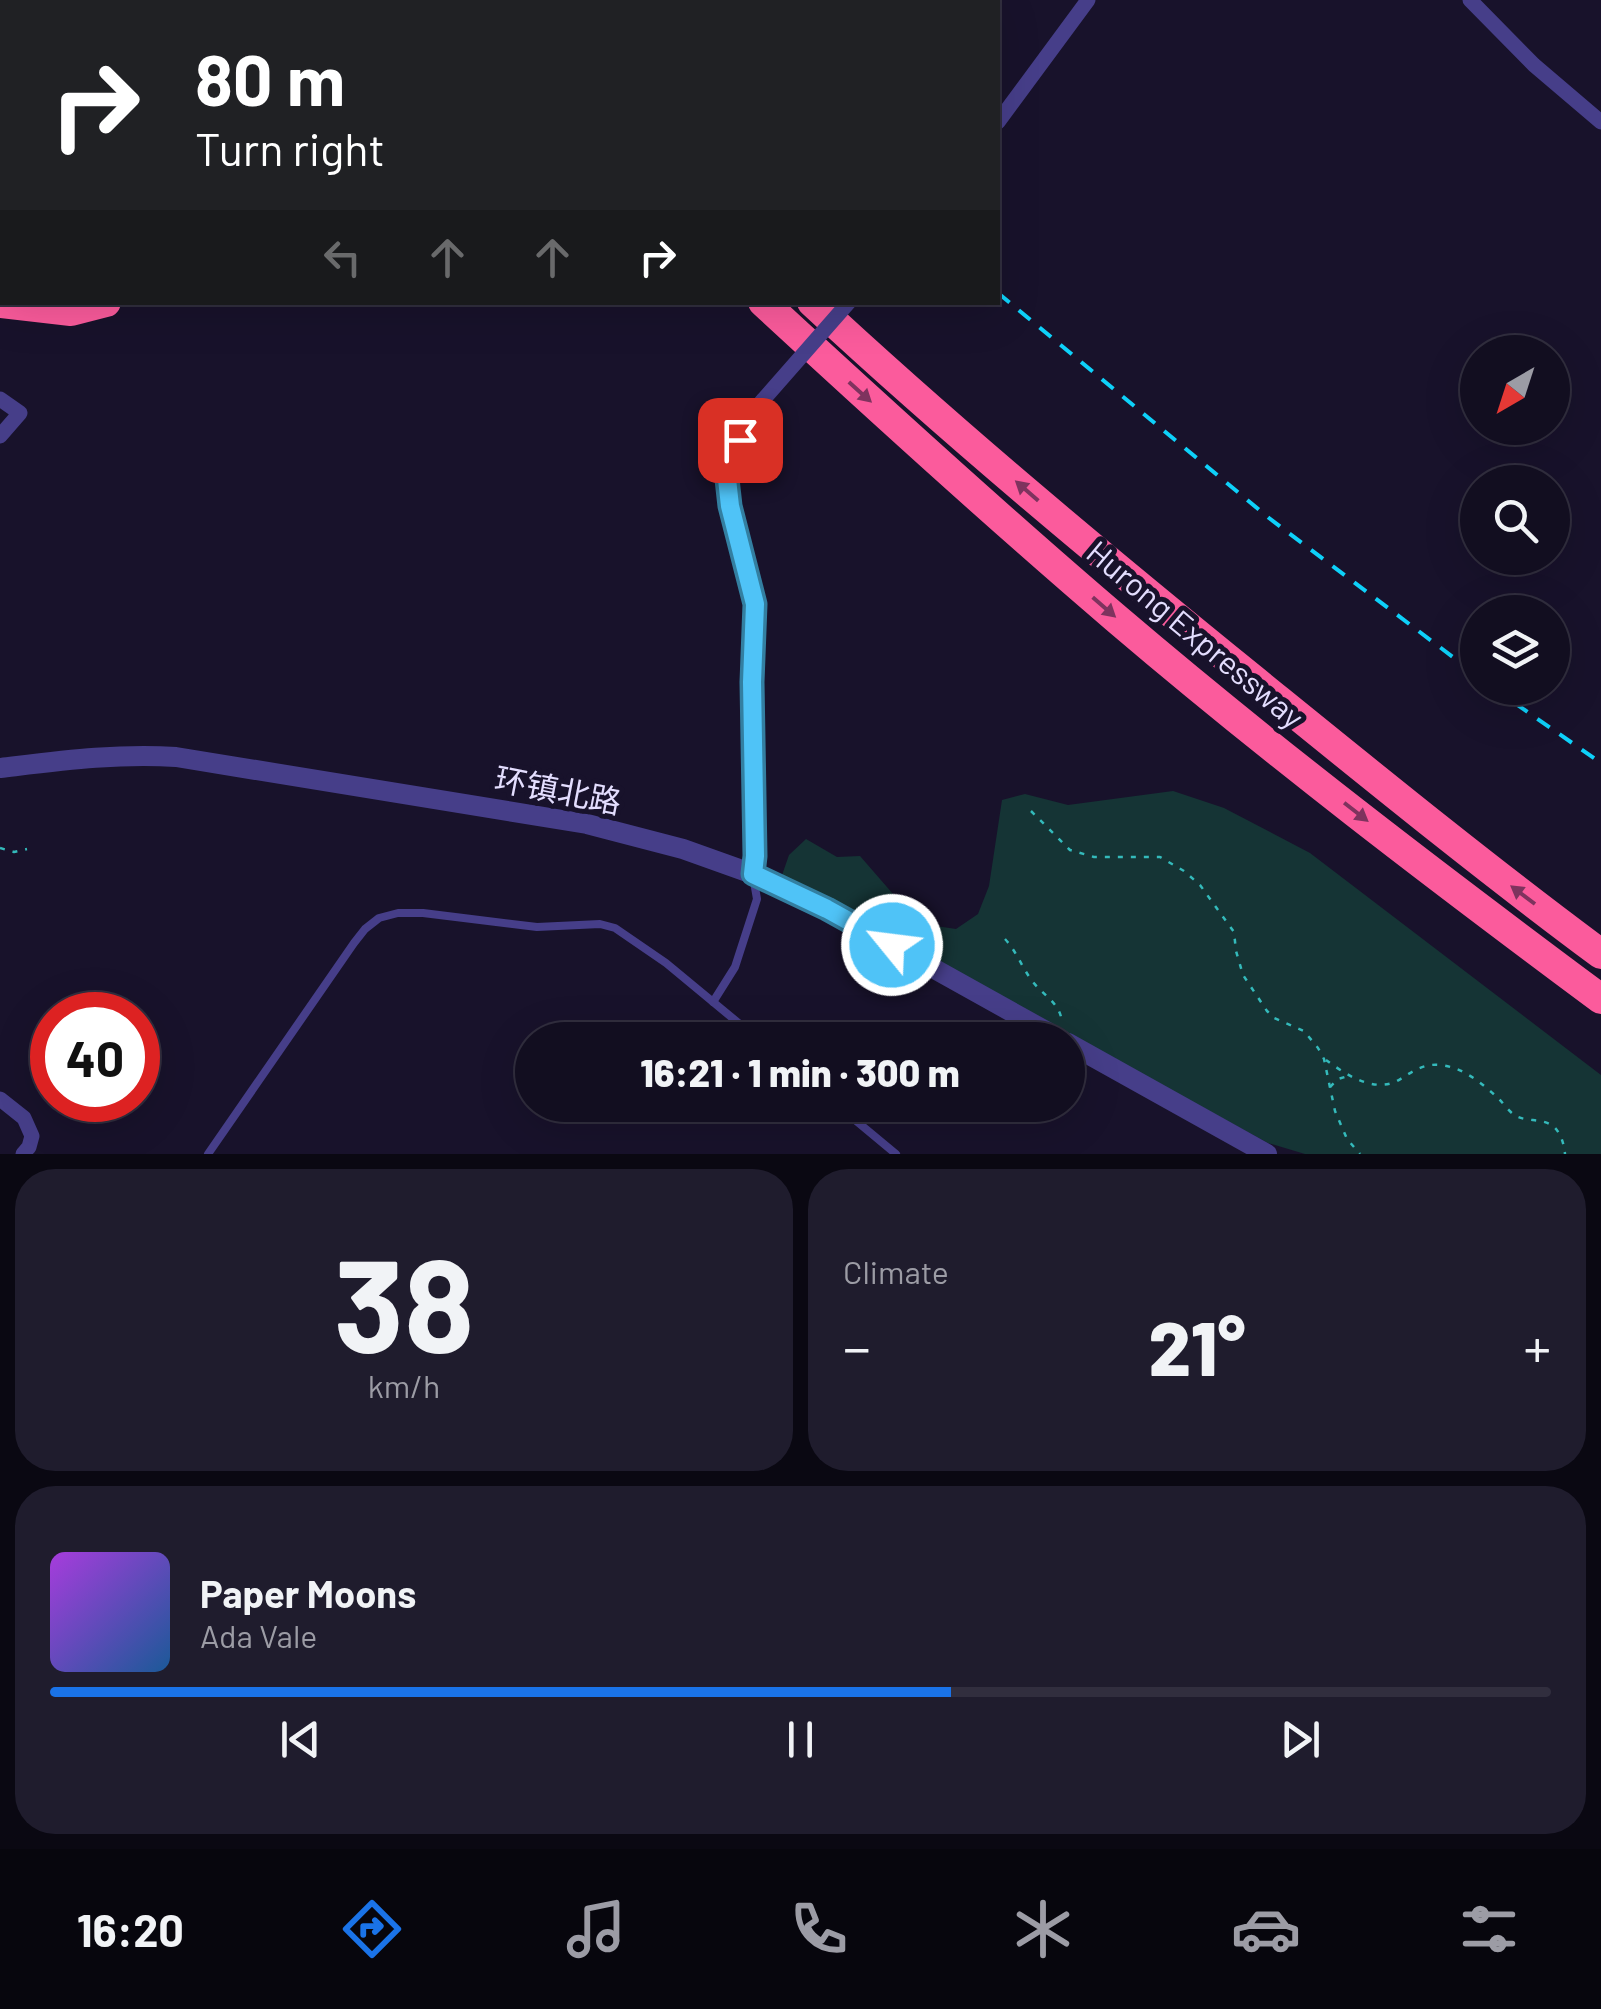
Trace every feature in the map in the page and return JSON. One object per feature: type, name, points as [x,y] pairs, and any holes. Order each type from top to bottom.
[{"type":"highway","points":[[18,305],[72,311],[95,305]]},
{"type":"highway","name":"Hurong Expressway","points":[[766,305],[912,440],[1120,622],[1460,894],[1601,999]]},
{"type":"highway","name":"Hurong Expressway","points":[[815,305],[1108,561],[1501,879],[1601,954]]},
{"type":"street","points":[[1000,119],[1088,0]]},
{"type":"street","points":[[1470,0],[1534,65],[1601,122]]},
{"type":"street","points":[[753,874],[755,604],[730,506],[726,470],[754,410],[847,305]]},
{"type":"street","points":[[0,399],[20,413],[0,436]]},
{"type":"street","name":"环镇北路","points":[[0,768],[102,756],[176,757],[588,824],[683,849],[753,874],[827,909],[1031,1022]]},
{"type":"street","name":"环镇北路","points":[[1085,1052],[1267,1154]]},
{"type":"street","points":[[0,1099],[24,1118],[32,1136],[23,1154]]},
{"type":"lane","points":[[713,1002],[735,967],[758,898],[753,874]]},
{"type":"lane","points":[[208,1154],[354,942],[379,918],[398,913],[537,928],[600,924],[616,928],[666,962],[737,1022]]},
{"type":"lane","points":[[857,1122],[896,1154]]},
{"type":"path","points":[[1031,811],[1060,841],[1080,854],[1106,858],[1160,857],[1184,871],[1213,901],[1234,932],[1243,975],[1267,1011],[1274,1018],[1304,1030],[1324,1058],[1349,1076],[1383,1085],[1430,1064],[1457,1068],[1513,1114],[1551,1125],[1560,1134],[1565,1154]]},
{"type":"path","points":[[0,848],[14,852],[26,849]]},
{"type":"path","points":[[1005,939],[1034,984],[1061,1012],[1062,1022]]},
{"type":"path","points":[[1324,1058],[1335,1111],[1358,1154]]},
{"type":"path","points":[[1330,1087],[1349,1076]]},
{"type":"green space","points":[[1173,791],[1224,808],[1310,853],[1601,1075],[1601,1154],[1305,1154],[1268,1143],[1085,1043],[1085,1022],[1046,1022],[781,878],[789,855],[806,839],[837,857],[860,856],[900,902],[929,925],[956,929],[978,914],[989,886],[1002,800],[1025,794],[1068,805]]},
{"type":"railway","points":[[1000,295],[1269,518],[1460,662]]},
{"type":"railway","points":[[1517,705],[1601,763]]},
{"type":"route","points":[[740,440],[726,470],[730,506],[755,604],[753,874],[892,945]]}]
